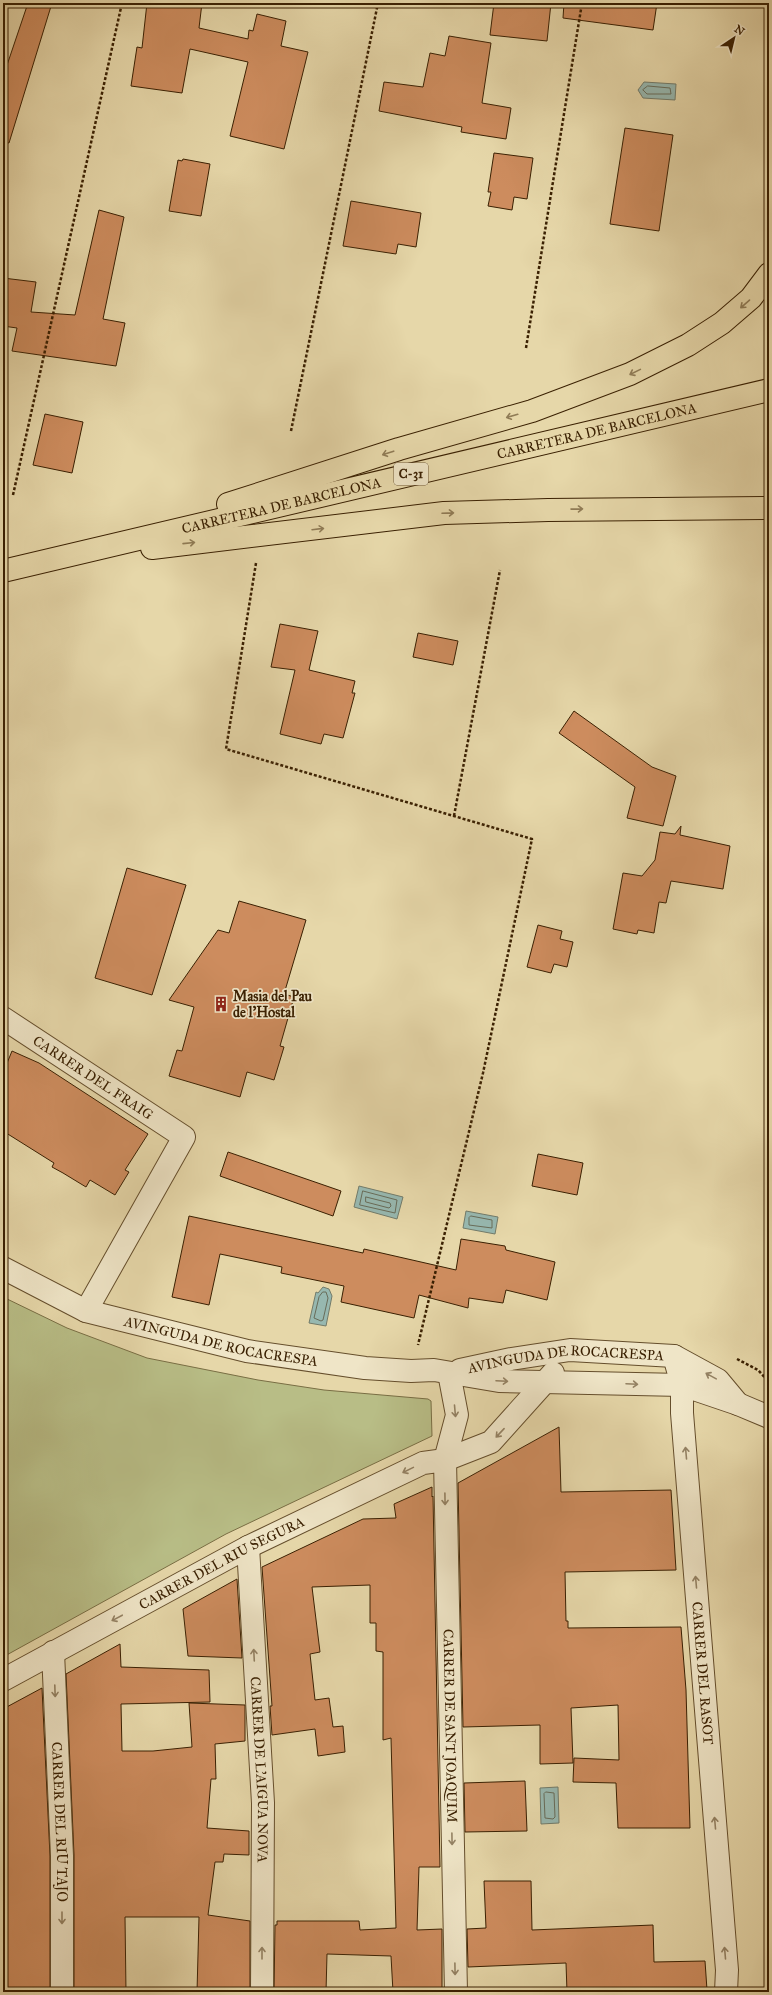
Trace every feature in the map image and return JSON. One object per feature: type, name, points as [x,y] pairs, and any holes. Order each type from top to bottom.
[{"type":"highway","points":[[53,559],[532,410],[630,374],[688,345],[722,323],[751,298],[769,274]]},
{"type":"highway","name":"CARRETERA DE BARCELONA","points":[[3,571],[769,390]]},
{"type":"highway","points":[[53,559],[444,513],[548,510],[769,508]]},
{"type":"street","name":"CARRER DEL FRAIG","points":[[3,1018],[184,1137],[86,1311]]},
{"type":"street","name":"AVINGUDA DE ROCACRESPA","points":[[3,1268],[86,1311],[246,1351],[365,1368],[411,1371],[434,1370],[499,1381],[682,1385],[738,1404],[769,1417]]},
{"type":"street","name":"AVINGUDA DE ROCACRESPA","points":[[449,1373],[511,1359],[570,1350],[674,1356],[718,1380],[738,1404]]},
{"type":"street","name":"CARRER DEL RIU SEGURA","points":[[3,1680],[248,1547],[423,1463],[445,1460],[491,1442],[547,1382],[570,1350]]},
{"type":"street","name":"CARRER DEL RASOT","points":[[674,1356],[682,1385],[682,1412],[727,1970],[726,1992]]},
{"type":"street","name":"CARRER DE SANT JOAQUIM","points":[[449,1373],[456,1415],[445,1460],[456,1992]]},
{"type":"street","name":"CARRER DE L'AIGUA NOVA","points":[[248,1547],[263,1803],[262,1992]]},
{"type":"street","name":"CARRER DEL RIU TAJO","points":[[53,1652],[62,1856],[62,1992]]},
{"type":"path","points":[[13,495],[122,3]]},
{"type":"path","points":[[291,430],[378,3]]},
{"type":"path","points":[[526,348],[582,3]]},
{"type":"path","points":[[256,561],[226,750],[532,839],[483,1073],[411,1371]]},
{"type":"path","points":[[454,816],[500,570]]},
{"type":"green space","points":[[3,1297],[67,1328],[147,1358],[258,1380],[324,1390],[428,1399],[431,1401],[432,1436],[226,1534],[3,1657]]},
{"type":"water","points":[[644,82],[676,84],[675,100],[643,98],[638,90]]},
{"type":"water","points":[[359,1186],[403,1197],[397,1219],[354,1207]]},
{"type":"water","points":[[466,1211],[498,1217],[495,1234],[463,1228]]},
{"type":"water","points":[[323,1287],[329,1289],[332,1296],[326,1326],[309,1323],[316,1292],[318,1293]]},
{"type":"water","points":[[558,1787],[559,1823],[541,1824],[540,1788]]},
{"type":"building","points":[[28,3],[52,3],[9,143],[3,142],[3,77]]},
{"type":"building","points":[[147,3],[202,3],[199,28],[248,39],[249,30],[253,31],[257,14],[286,21],[281,46],[308,52],[284,149],[230,136],[248,62],[190,49],[182,93],[131,86],[137,47],[142,48]]},
{"type":"building","points":[[494,3],[551,3],[547,41],[490,35]]},
{"type":"building","points":[[564,3],[657,3],[653,30],[563,18]]},
{"type":"building","points":[[449,36],[491,43],[482,103],[511,108],[506,139],[461,132],[462,127],[379,111],[384,82],[423,87],[430,53],[445,56]]},
{"type":"building","points":[[625,128],[673,135],[659,231],[610,224]]},
{"type":"building","points":[[494,153],[533,158],[527,199],[514,197],[512,210],[488,206],[491,192],[488,192]]},
{"type":"building","points":[[183,159],[210,164],[201,216],[169,211],[178,160],[182,161]]},
{"type":"building","points":[[351,201],[421,213],[416,247],[398,244],[396,254],[343,246]]},
{"type":"building","points":[[99,210],[124,217],[103,319],[125,323],[116,366],[12,351],[17,328],[3,326],[3,278],[36,282],[31,312],[75,315]]},
{"type":"building","points":[[45,414],[83,422],[72,473],[33,465]]},
{"type":"building","points":[[280,624],[318,631],[309,670],[355,681],[352,693],[355,693],[343,738],[324,734],[321,744],[280,734],[295,670],[271,667]]},
{"type":"building","points":[[418,633],[458,641],[453,665],[413,657]]},
{"type":"building","points":[[574,711],[652,767],[676,776],[663,826],[627,818],[635,787],[559,733]]},
{"type":"building","points":[[681,826],[680,835],[730,846],[723,889],[671,881],[666,903],[659,902],[654,933],[638,930],[637,934],[613,929],[623,873],[642,876],[655,860],[660,832],[675,834]]},
{"type":"building","points":[[127,868],[186,885],[152,995],[95,978]]},
{"type":"building","name":"Masia del Pau de l'Hostal","points":[[239,901],[306,920],[284,994],[294,997],[280,1046],[284,1047],[274,1080],[247,1072],[240,1097],[169,1076],[177,1050],[182,1051],[194,1007],[169,1000],[218,930],[229,933]]},
{"type":"building","points":[[538,925],[562,931],[560,939],[573,942],[567,967],[554,964],[551,973],[527,967]]},
{"type":"building","points":[[12,1051],[39,1063],[148,1134],[125,1170],[129,1172],[115,1195],[90,1180],[86,1187],[52,1167],[54,1163],[3,1131],[3,1073]]},
{"type":"building","points":[[228,1152],[341,1191],[333,1216],[220,1176]]},
{"type":"building","points":[[538,1154],[583,1163],[577,1195],[532,1186]]},
{"type":"building","points":[[189,1216],[363,1253],[364,1249],[456,1270],[461,1239],[505,1246],[506,1250],[555,1262],[547,1300],[506,1290],[503,1303],[469,1298],[468,1308],[419,1295],[414,1318],[341,1302],[344,1286],[281,1273],[282,1267],[220,1254],[209,1305],[172,1297]]},
{"type":"building","points":[[559,1427],[561,1492],[671,1490],[676,1570],[565,1572],[566,1621],[568,1621],[568,1628],[681,1627],[686,1690],[690,1828],[618,1828],[616,1783],[573,1782],[574,1758],[619,1760],[618,1705],[571,1708],[573,1763],[540,1764],[540,1725],[463,1727],[458,1483]]},
{"type":"building","points":[[432,1487],[440,1867],[419,1867],[417,1930],[442,1929],[442,1992],[393,1992],[391,1956],[327,1954],[326,1992],[274,1992],[275,1925],[277,1925],[277,1921],[359,1921],[360,1930],[396,1928],[391,1738],[383,1740],[383,1652],[376,1651],[376,1623],[370,1623],[370,1585],[312,1587],[320,1652],[310,1654],[315,1700],[329,1698],[333,1727],[343,1726],[345,1752],[318,1756],[315,1729],[272,1735],[270,1706],[272,1706],[262,1567],[363,1519],[396,1518],[394,1504]]},
{"type":"building","points":[[237,1579],[242,1658],[188,1656],[183,1609]]},
{"type":"building","points":[[120,1644],[121,1667],[209,1670],[210,1702],[121,1704],[122,1751],[153,1751],[192,1747],[189,1703],[245,1705],[245,1741],[215,1744],[216,1779],[211,1779],[207,1828],[249,1831],[249,1855],[224,1854],[223,1862],[215,1862],[208,1915],[250,1921],[250,1992],[197,1992],[199,1917],[125,1917],[126,1992],[74,1992],[74,1855],[66,1674]]},
{"type":"building","points":[[42,1688],[50,1856],[50,1992],[3,1992],[3,1709]]},
{"type":"building","points":[[525,1781],[527,1831],[465,1832],[464,1783]]},
{"type":"building","points":[[484,1881],[531,1881],[532,1930],[653,1925],[654,1962],[705,1961],[707,1990],[656,1992],[567,1992],[566,1963],[468,1967],[467,1929],[486,1928]]},
{"type":"place","name":"Masia del Pau de l'Hostal","points":[[221,1004]]}]
